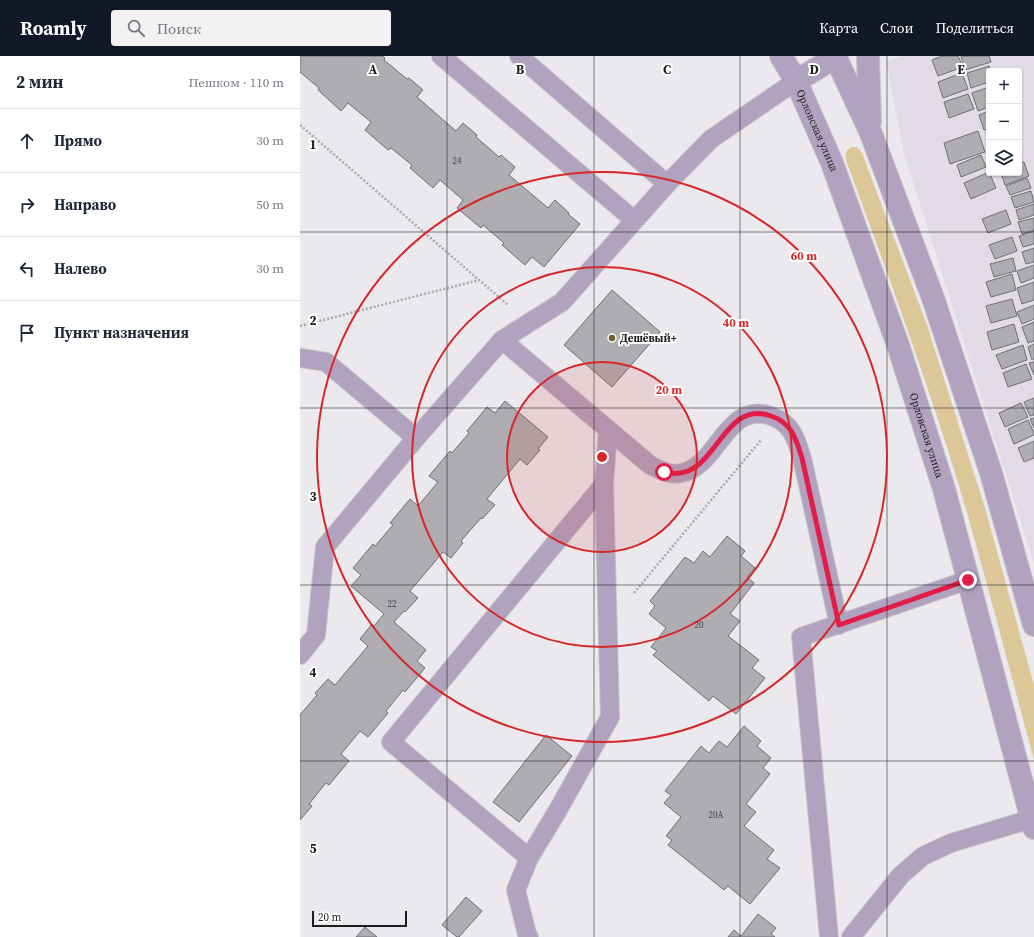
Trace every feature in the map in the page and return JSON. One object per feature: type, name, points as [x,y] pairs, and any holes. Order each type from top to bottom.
[{"type":"street","name":"Орловская улица","points":[[781,56],[796,81],[832,164],[898,345],[944,489],[1033,824]]},
{"type":"street","points":[[868,56],[870,130]]},
{"type":"street","points":[[796,81],[836,57],[870,130],[933,298],[991,473],[1034,625]]},
{"type":"lane","points":[[441,56],[634,220]]},
{"type":"lane","points":[[519,56],[667,184]]},
{"type":"lane","points":[[300,656],[316,636],[325,547],[416,438],[502,340],[562,302],[634,220],[711,139],[796,81]]},
{"type":"lane","points":[[502,340],[650,466],[664,472],[676,474],[688,471],[702,461],[730,427],[740,418],[753,414],[766,414],[779,418],[789,427],[796,439],[802,458],[839,625]]},
{"type":"lane","points":[[300,358],[326,362],[416,438]]},
{"type":"lane","points":[[529,937],[516,890],[529,858],[558,810],[610,717],[604,484],[608,430]]},
{"type":"lane","points":[[529,858],[391,742],[604,484]]},
{"type":"lane","points":[[829,937],[801,638],[968,580]]},
{"type":"lane","points":[[851,937],[901,875],[923,856],[950,843],[1033,824]]},
{"type":"path","points":[[300,125],[529,323]]},
{"type":"path","points":[[300,326],[480,280]]},
{"type":"path","points":[[608,625],[779,418]]},
{"type":"shaded area","points":[[904,56],[1034,56],[1034,563],[904,154],[886,61]]},
{"type":"shaded area","points":[[852,147],[857,147],[862,153],[927,325],[985,508],[1034,685],[1034,760],[968,516],[940,426],[910,337],[846,160],[846,152]]},
{"type":"building","points":[[300,56],[383,56],[385,58],[384,60],[423,90],[417,97],[456,131],[463,123],[477,135],[476,137],[499,157],[501,155],[515,167],[509,175],[548,208],[555,200],[580,224],[544,267],[532,257],[525,265],[502,245],[504,243],[483,225],[481,228],[457,208],[463,200],[440,180],[433,188],[410,168],[412,165],[391,148],[388,150],[365,130],[371,122],[348,103],[341,111],[318,90],[319,88],[300,72]]},
{"type":"building","points":[[942,56],[958,56],[963,67],[938,76],[932,60]]},
{"type":"building","points":[[961,56],[989,56],[991,62],[965,70]]},
{"type":"building","points":[[989,66],[990,68],[986,68],[986,83],[971,88],[967,73]]},
{"type":"building","points":[[962,73],[968,89],[943,98],[938,82]]},
{"type":"building","points":[[986,88],[986,108],[978,111],[972,93]]},
{"type":"building","points":[[968,94],[974,109],[949,118],[944,102]]},
{"type":"building","points":[[986,112],[986,129],[984,130],[979,115]]},
{"type":"building","points":[[978,131],[985,152],[950,164],[944,143]]},
{"type":"building","points":[[981,155],[986,167],[961,177],[957,165]]},
{"type":"building","points":[[1024,162],[1029,176],[1005,185],[1002,176],[1022,176],[1022,163]]},
{"type":"building","points":[[986,173],[986,176],[991,176],[996,188],[971,199],[964,183]]},
{"type":"building","points":[[1027,178],[1031,188],[1010,195],[1006,186]]},
{"type":"building","points":[[1031,191],[1034,202],[1015,208],[1011,197]]},
{"type":"building","points":[[1034,204],[1034,215],[1019,220],[1016,210]]},
{"type":"building","points":[[1006,210],[1011,224],[988,233],[982,219]]},
{"type":"building","points":[[1034,218],[1034,230],[1022,234],[1018,222]]},
{"type":"building","points":[[1034,231],[1034,244],[1023,247],[1019,236]]},
{"type":"building","points":[[1012,237],[1017,251],[995,259],[989,245]]},
{"type":"building","points":[[1034,248],[1034,262],[1026,264],[1022,252]]},
{"type":"building","points":[[1013,258],[1016,271],[994,277],[990,264]]},
{"type":"building","points":[[1034,265],[1034,278],[1021,283],[1017,271]]},
{"type":"building","points":[[1012,274],[1016,290],[991,297],[986,282]]},
{"type":"building","points":[[1034,282],[1034,300],[1022,304],[1017,288]]},
{"type":"building","name":"Дешёвый+","points":[[612,290],[660,332],[612,387],[564,345]]},
{"type":"building","points":[[1012,299],[1017,316],[991,323],[986,306]]},
{"type":"building","points":[[1034,305],[1034,319],[1022,324],[1017,312]]},
{"type":"building","points":[[1034,322],[1034,341],[1028,343],[1022,327]]},
{"type":"building","points":[[1014,324],[1019,342],[992,350],[987,332]]},
{"type":"building","points":[[1034,344],[1034,359],[1032,360],[1028,347]]},
{"type":"building","points":[[1023,345],[1027,360],[1002,369],[996,355]]},
{"type":"building","points":[[1034,362],[1034,375],[1029,363]]},
{"type":"building","points":[[1026,364],[1032,379],[1008,387],[1003,373]]},
{"type":"building","points":[[1034,398],[1034,415],[1030,416],[1024,402]]},
{"type":"building","points":[[505,401],[548,437],[538,449],[540,450],[527,465],[520,459],[487,499],[495,505],[482,519],[481,518],[461,541],[463,543],[451,558],[443,552],[410,591],[418,598],[394,622],[426,650],[417,661],[425,668],[405,692],[403,690],[386,711],[388,713],[368,737],[360,731],[341,754],[349,761],[329,785],[326,783],[309,804],[312,806],[300,820],[300,715],[317,695],[315,693],[328,679],[335,685],[368,646],[360,639],[372,624],[374,626],[384,614],[351,586],[361,575],[353,568],[373,544],[375,546],[393,525],[390,523],[410,499],[418,506],[438,482],[429,476],[450,451],[452,453],[469,433],[467,431],[487,407],[495,413]]},
{"type":"building","points":[[1021,403],[1028,417],[1005,427],[999,413]]},
{"type":"building","points":[[1034,418],[1034,428],[1030,419]]},
{"type":"building","points":[[1028,420],[1034,435],[1014,444],[1008,429]]},
{"type":"building","points":[[1034,441],[1034,458],[1024,462],[1018,448]]},
{"type":"building","points":[[727,536],[745,551],[741,556],[755,568],[747,577],[754,583],[730,614],[740,621],[728,636],[759,660],[752,668],[765,678],[736,714],[713,696],[709,701],[653,655],[657,651],[651,647],[666,628],[649,614],[655,606],[650,601],[685,557],[694,563],[703,551],[710,557]]},
{"type":"building","points":[[744,726],[761,741],[757,746],[771,758],[763,768],[770,774],[746,804],[756,812],[744,826],[774,850],[767,859],[780,868],[750,904],[728,886],[724,890],[668,845],[672,840],[666,836],[681,817],[664,803],[671,795],[665,791],[701,746],[709,753],[719,741],[727,747]]},
{"type":"building","points":[[546,735],[572,756],[519,822],[493,802]]},
{"type":"building","points":[[466,897],[482,911],[459,937],[457,937],[442,925]]},
{"type":"building","points":[[758,914],[776,928],[771,934],[775,937],[728,937],[734,930],[741,936]]},
{"type":"building","points":[[365,927],[377,937],[356,937]]},
{"type":"place","name":"Дешёвый+","points":[[612,338]]},
{"type":"route","points":[[664,472],[676,474],[688,471],[702,461],[730,427],[740,418],[753,414],[766,414],[779,418],[789,427],[796,439],[802,458],[839,625],[968,580]]}]
